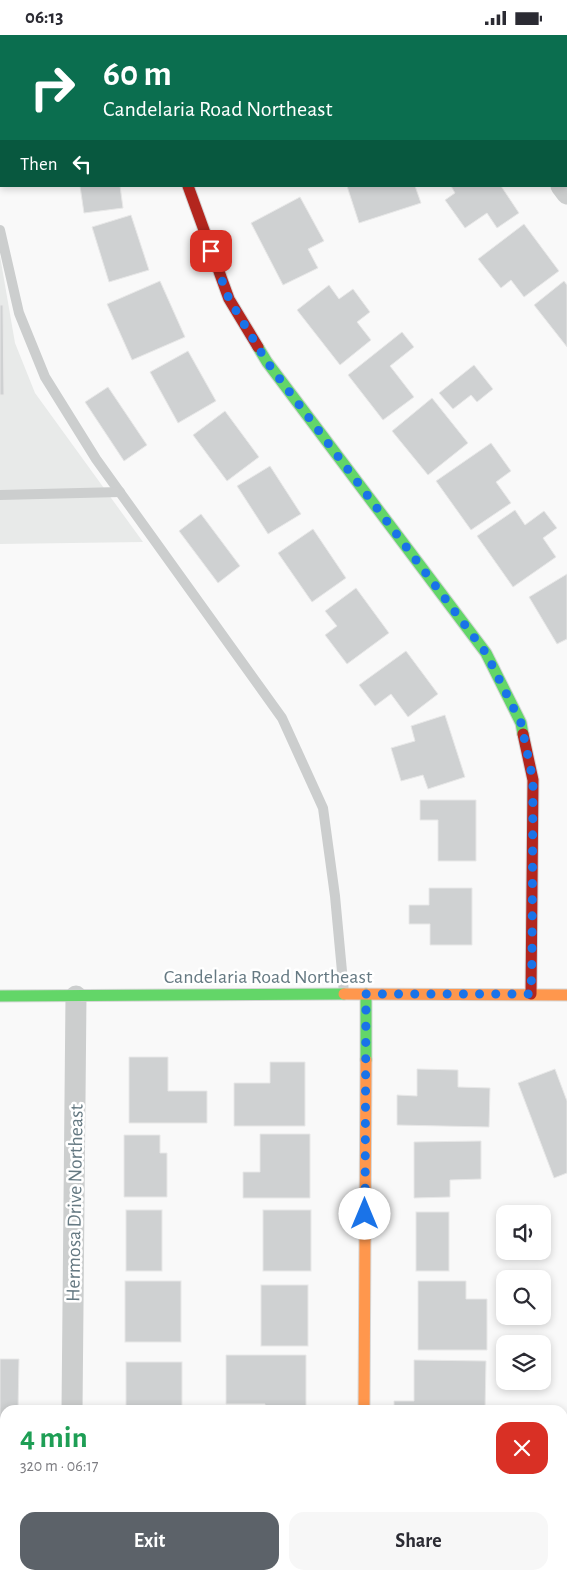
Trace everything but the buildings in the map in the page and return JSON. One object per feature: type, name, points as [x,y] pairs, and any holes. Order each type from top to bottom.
[{"type":"street","points":[[188,187],[229,299],[267,362],[486,653],[521,723],[533,780],[531,994]]},
{"type":"street","points":[[364,1405],[366,994]]},
{"type":"street","name":"Candelaria Road Northeast","points":[[0,996],[567,995]]},
{"type":"street","name":"Hermosa Drive Northeast","points":[[72,1405],[76,996]]},
{"type":"lane","points":[[0,230],[3,260],[19,313],[45,377],[96,459],[282,718],[323,808],[335,896],[344,995]]},
{"type":"lane","points":[[0,495],[120,492]]},
{"type":"shaded area","points":[[0,256],[15,343],[35,393],[143,542],[0,544]]},
{"type":"traffic: fast","points":[[258,347],[267,362],[486,653],[521,723],[523,734]]},
{"type":"traffic: fast","points":[[0,996],[344,994]]},
{"type":"traffic: fast","points":[[366,994],[366,1060]]},
{"type":"traffic: slow","points":[[344,994],[567,995]]},
{"type":"traffic: slow","points":[[364,1405],[366,1060]]},
{"type":"traffic: jam","points":[[188,187],[229,299],[258,347]]},
{"type":"traffic: jam","points":[[523,734],[533,780],[531,994]]},
{"type":"route","points":[[211,251],[229,299],[267,362],[486,653],[521,723],[533,780],[531,994],[366,994],[365,1214]]}]
